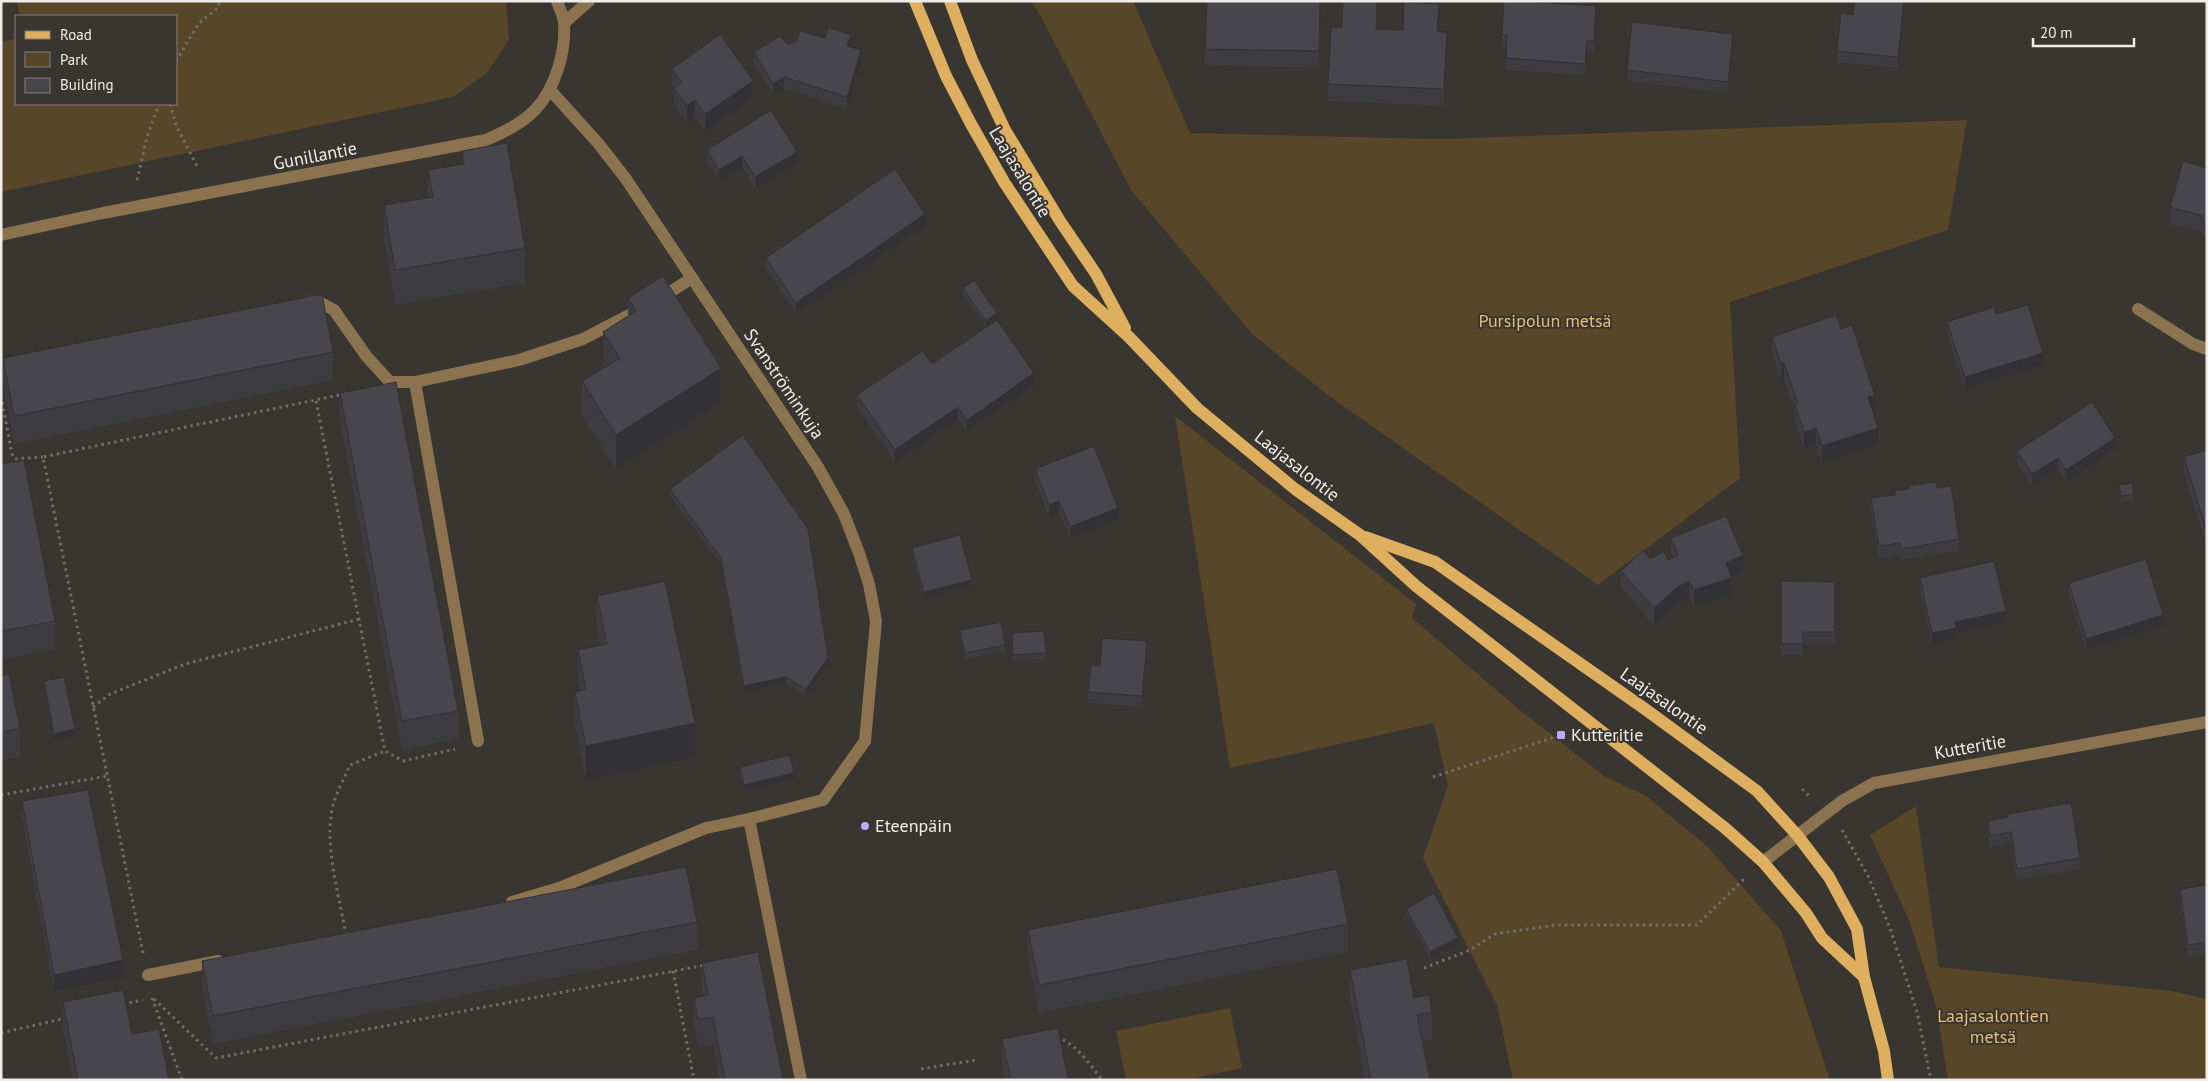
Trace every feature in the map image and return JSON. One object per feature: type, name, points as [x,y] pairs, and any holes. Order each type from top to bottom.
[{"type":"main road","name":"Laajasalontie","points":[[915,1],[946,76],[1009,190],[1073,286],[1130,337],[1197,408],[1295,489],[1360,535],[1416,586],[1683,793],[1763,862],[1806,914],[1822,938],[1864,977]]},
{"type":"main road","name":"Laajasalontie","points":[[950,1],[972,60],[1005,130],[1060,221],[1096,274],[1130,337]]},
{"type":"main road","name":"Laajasalontie","points":[[1360,535],[1435,562],[1719,762],[1757,791],[1797,835],[1829,877],[1857,929],[1864,977],[1884,1052],[1888,1080]]},
{"type":"street","name":"Gunillantie","points":[[1,235],[103,213],[486,140],[519,124],[536,110],[550,90],[561,59],[564,23],[557,1]]},
{"type":"street","points":[[564,23],[589,1]]},
{"type":"street","name":"Svanströminkuja","points":[[550,90],[598,143],[626,179],[818,467],[844,514],[859,553],[876,621],[865,741],[823,800],[749,819]]},
{"type":"street","points":[[298,304],[317,301],[334,310],[367,357],[390,382],[415,382],[518,360],[583,339],[656,302],[692,278]]},
{"type":"street","points":[[2138,309],[2193,344],[2207,349]]},
{"type":"street","points":[[415,382],[477,734]]},
{"type":"street","name":"Kutteritie","points":[[1763,862],[1850,796],[1879,782],[2207,722]]},
{"type":"street","points":[[498,905],[559,888],[706,828],[749,819],[801,1080]]},
{"type":"street","points":[[148,975],[233,958]]},
{"type":"path","points":[[178,58],[199,23],[219,7],[219,1]]},
{"type":"path","points":[[137,180],[147,136],[159,105]]},
{"type":"path","points":[[170,105],[176,125],[198,168]]},
{"type":"path","points":[[1,375],[1,384]]},
{"type":"path","points":[[1,396],[12,454],[15,459],[20,460],[43,457],[316,401],[390,382]]},
{"type":"path","points":[[316,401],[385,751],[403,762],[452,751],[477,734]]},
{"type":"path","points":[[43,457],[152,998],[182,1080]]},
{"type":"path","points":[[93,707],[110,694],[185,664],[360,619]]},
{"type":"path","points":[[1433,777],[1561,735]]},
{"type":"path","points":[[346,935],[331,848],[331,816],[340,786],[350,765],[385,751]]},
{"type":"path","points":[[1,795],[107,776]]},
{"type":"path","points":[[1846,835],[1868,876],[1890,928],[1917,1012],[1931,1080]]},
{"type":"path","points":[[1424,968],[1470,950],[1494,934],[1556,925],[1697,925],[1744,878]]},
{"type":"path","points":[[152,998],[216,1058],[710,964]]},
{"type":"path","points":[[672,971],[694,1080]]},
{"type":"path","points":[[114,1006],[152,998]]},
{"type":"path","points":[[1,1034],[67,1018]]},
{"type":"path","points":[[1051,1035],[1064,1040],[1086,1057],[1102,1080]]},
{"type":"path","points":[[921,1070],[976,1060]]},
{"type":"green space","points":[[17,1],[506,1],[509,40],[486,74],[453,97],[1,192],[1,42],[15,39],[15,105],[178,105],[178,15],[20,15]]},
{"type":"green space","name":"Pursipolun metsä","points":[[1031,1],[1133,1],[1190,133],[1440,139],[1967,120],[1948,230],[1730,302],[1740,478],[1598,585],[1329,396],[1252,334],[1131,190]]},
{"type":"green space","points":[[1175,416],[1416,604],[1412,618],[1521,711],[1604,776],[1646,796],[1708,847],[1781,931],[1830,1080],[1513,1080],[1497,1005],[1423,858],[1448,786],[1434,723],[1230,768]]},
{"type":"green space","name":"Laajasalontien metsä","points":[[1916,806],[1939,967],[2171,991],[2207,999],[2207,1080],[1948,1080],[1936,1006],[1909,920],[1870,835]]},
{"type":"green space","points":[[1230,1008],[1242,1068],[1185,1080],[1126,1080],[1116,1031]]},
{"type":"building","points":[[1207,1],[1320,1],[1319,51],[1205,49]]},
{"type":"building","points":[[1343,1],[1377,1],[1376,29],[1403,30],[1404,2],[1439,4],[1437,32],[1447,32],[1444,89],[1328,84],[1331,27],[1342,27]]},
{"type":"building","points":[[1504,1],[1596,6],[1594,41],[1587,40],[1585,64],[1506,58],[1507,35],[1502,35]]},
{"type":"building","points":[[1855,1],[1904,1],[1898,57],[1837,51],[1841,13],[1853,15]]},
{"type":"building","points":[[1632,22],[1733,34],[1728,82],[1627,70]]},
{"type":"building","points":[[828,27],[851,35],[847,46],[861,50],[847,97],[784,77],[773,84],[754,52],[780,36],[787,44],[796,42],[800,31],[825,38]]},
{"type":"building","points":[[720,34],[753,81],[705,114],[695,100],[687,106],[674,88],[682,82],[672,69]]},
{"type":"building","points":[[771,110],[797,152],[755,177],[742,156],[719,170],[707,150]]},
{"type":"building","points":[[507,143],[525,248],[395,270],[384,205],[433,197],[428,170],[464,164],[462,151]]},
{"type":"building","points":[[2183,161],[2207,168],[2207,221],[2202,220],[2203,216],[2170,207]]},
{"type":"building","points":[[895,169],[925,214],[796,303],[766,258]]},
{"type":"building","points":[[663,276],[721,368],[616,435],[582,381],[620,358],[603,332],[636,311],[628,298]]},
{"type":"building","points":[[974,280],[997,313],[986,321],[963,288]]},
{"type":"building","points":[[322,294],[333,352],[14,416],[3,358]]},
{"type":"building","points":[[2028,305],[2043,353],[1965,377],[1947,322],[1994,307],[1996,314]]},
{"type":"building","points":[[1836,315],[1841,329],[1852,325],[1875,396],[1868,397],[1878,428],[1822,446],[1816,428],[1804,432],[1795,404],[1798,403],[1784,363],[1781,364],[1772,337]]},
{"type":"building","points":[[997,320],[1034,373],[967,420],[958,407],[895,450],[857,395],[923,351],[932,364]]},
{"type":"building","points":[[396,382],[458,711],[402,721],[340,393]]},
{"type":"building","points":[[2092,402],[2115,438],[2066,470],[2058,458],[2032,474],[2017,451]]},
{"type":"building","points":[[743,435],[808,529],[828,658],[806,689],[786,677],[744,686],[721,558],[670,489]]},
{"type":"building","points":[[1094,446],[1118,508],[1070,527],[1059,501],[1049,505],[1035,469]]},
{"type":"building","points":[[2207,450],[2207,532],[2184,457]]},
{"type":"building","points":[[24,460],[55,621],[1,631],[1,464]]},
{"type":"building","points":[[1936,482],[1937,488],[1951,486],[1959,539],[1901,549],[1900,543],[1879,546],[1871,498],[1895,495],[1895,491],[1909,489],[1909,486]]},
{"type":"building","points":[[2132,483],[2134,494],[2121,496],[2119,485]]},
{"type":"building","points":[[1726,516],[1743,555],[1726,563],[1731,578],[1694,590],[1689,581],[1676,588],[1654,608],[1621,571],[1643,550],[1650,559],[1664,551],[1668,560],[1678,555],[1671,538]]},
{"type":"building","points":[[960,535],[972,580],[924,592],[912,548]]},
{"type":"building","points":[[2146,559],[2163,615],[2086,639],[2069,583]]},
{"type":"building","points":[[1994,561],[2006,611],[1955,622],[1956,628],[1932,633],[1920,578]]},
{"type":"building","points":[[665,581],[695,723],[586,746],[575,692],[586,689],[578,650],[607,644],[597,596]]},
{"type":"building","points":[[1781,581],[1835,582],[1835,632],[1803,632],[1803,644],[1781,644]]},
{"type":"building","points":[[1001,622],[1005,645],[965,653],[960,630]]},
{"type":"building","points":[[1044,631],[1046,653],[1013,655],[1012,633]]},
{"type":"building","points":[[1102,638],[1147,641],[1142,696],[1088,692],[1091,665],[1100,666]]},
{"type":"building","points":[[9,674],[20,728],[1,732],[1,676]]},
{"type":"building","points":[[64,677],[75,729],[54,734],[44,681]]},
{"type":"building","points":[[790,755],[794,773],[744,785],[740,767]]},
{"type":"building","points":[[88,790],[123,960],[54,975],[22,801]]},
{"type":"building","points":[[2071,803],[2080,858],[2017,869],[2011,832],[1990,836],[1988,821],[2008,817],[2008,814]]},
{"type":"building","points":[[686,867],[697,922],[213,1016],[202,961]]},
{"type":"building","points":[[1337,869],[1348,924],[1039,985],[1028,930]]},
{"type":"building","points":[[2207,885],[2207,942],[2188,945],[2180,889]]},
{"type":"building","points":[[1434,893],[1458,938],[1430,952],[1406,909]]},
{"type":"building","points":[[758,952],[783,1080],[725,1080],[713,1017],[698,1019],[694,998],[708,995],[702,963]]},
{"type":"building","points":[[1407,959],[1414,998],[1429,995],[1432,1012],[1417,1015],[1430,1080],[1371,1080],[1350,970]]},
{"type":"building","points":[[123,990],[132,1034],[159,1029],[169,1080],[78,1080],[63,1002]]},
{"type":"building","points":[[1058,1028],[1068,1080],[1011,1080],[1002,1039]]},
{"type":"place","name":"Kutteritie","points":[[1561,735]]},
{"type":"place","name":"Eteenpäin","points":[[865,826]]}]
